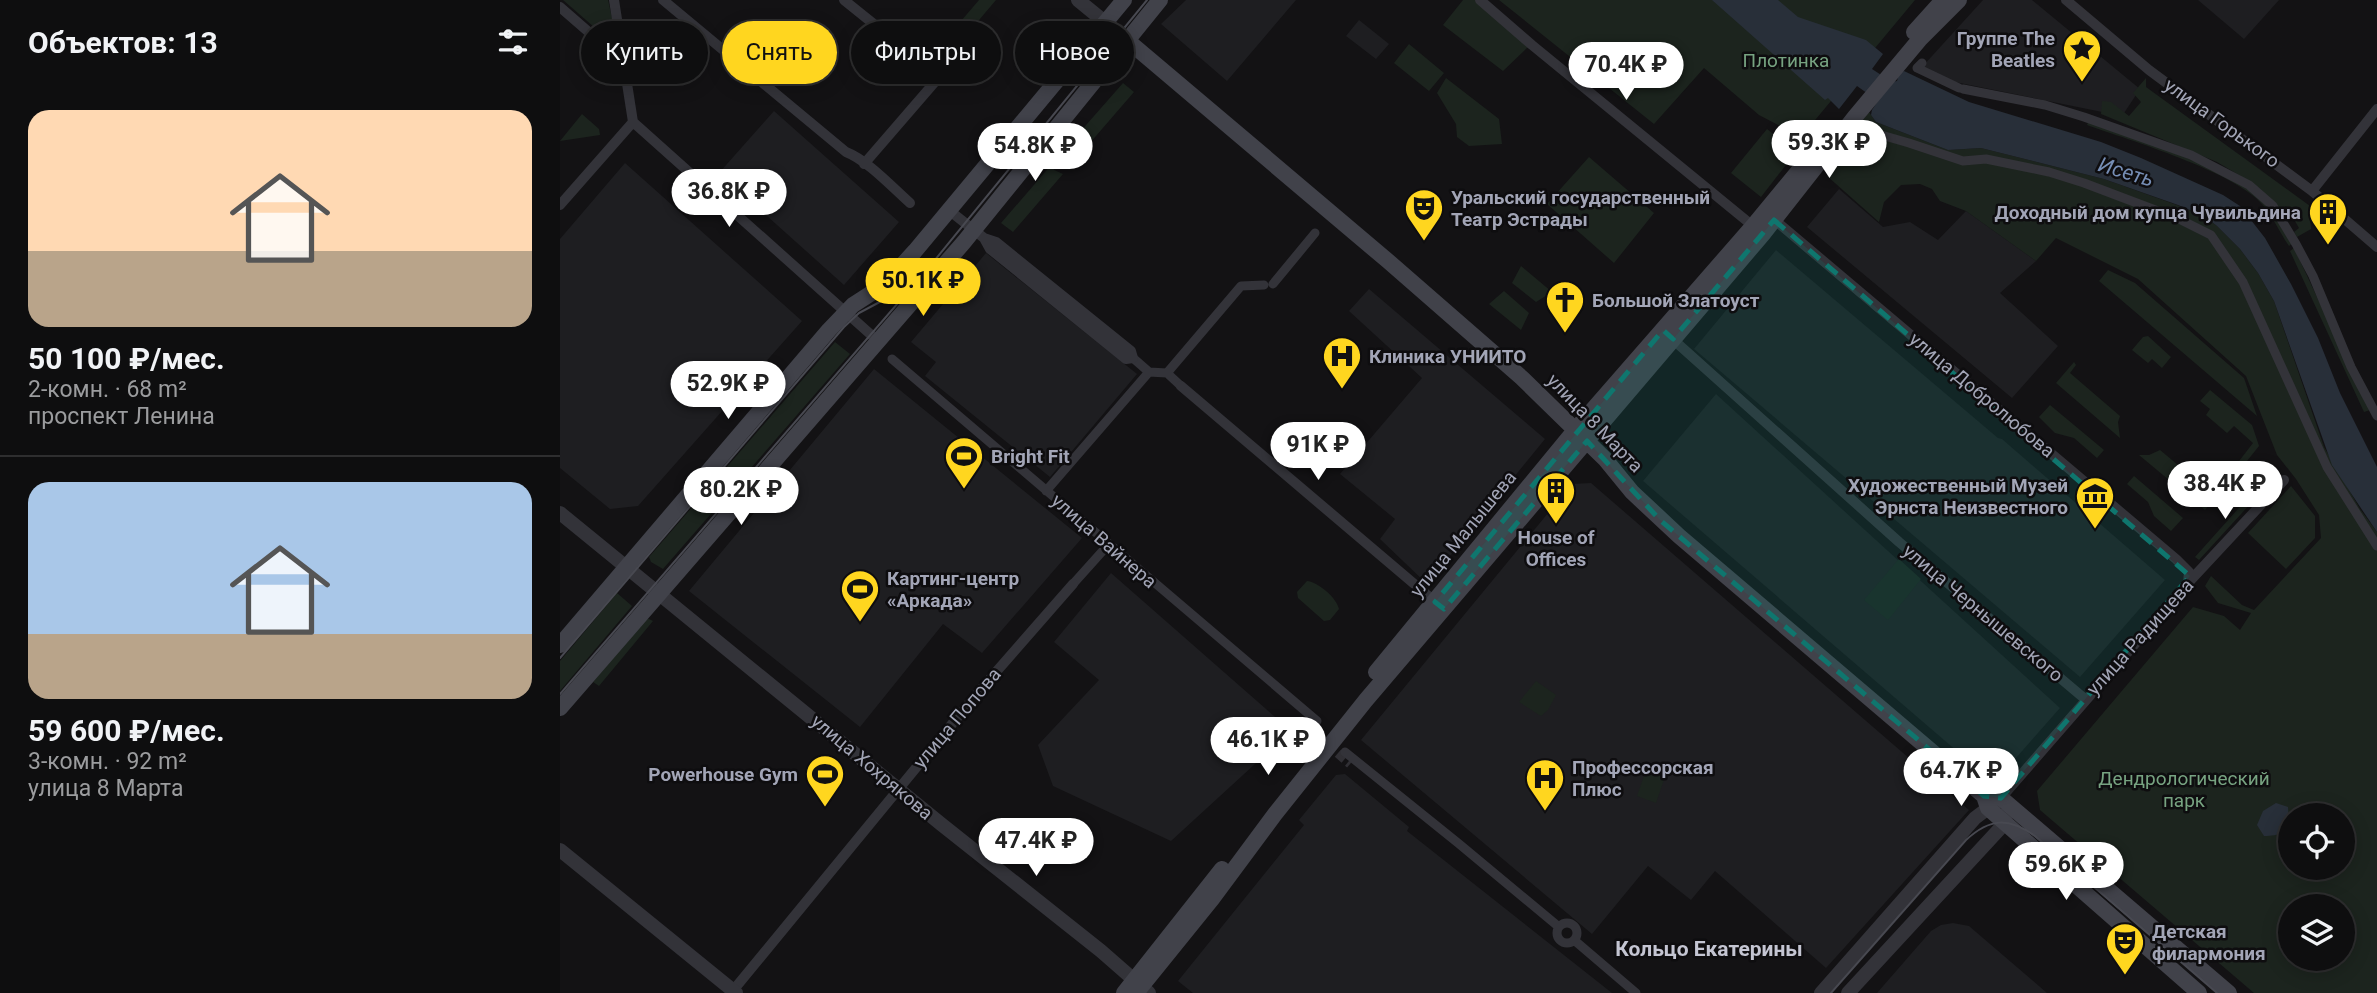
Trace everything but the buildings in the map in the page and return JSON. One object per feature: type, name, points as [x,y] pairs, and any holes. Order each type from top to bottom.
[{"type":"main road","points":[[1107,21],[1124,0]]},
{"type":"main road","points":[[1134,33],[1160,0]]},
{"type":"main road","points":[[1897,59],[1909,36],[1943,0]]},
{"type":"main road","points":[[1897,59],[1959,0]]},
{"type":"main road","name":"улица 8 Марта","points":[[1134,46],[1522,378],[1581,435],[1660,520],[1991,801],[2229,993]]},
{"type":"main road","name":"улица Малышева","points":[[1124,993],[1140,988],[1439,605],[1581,435],[1853,119],[1897,59]]},
{"type":"main road","points":[[560,645],[845,313],[884,285],[950,211],[1055,84]]},
{"type":"main road","points":[[560,708],[878,341],[979,234],[1095,84]]},
{"type":"main road","name":"улица Малышева","points":[[1668,335],[1753,226],[1770,216]]},
{"type":"main road","name":"улица 8 Марта","points":[[1991,801],[2004,823],[2199,993]]},
{"type":"street","points":[[614,0],[617,21]]},
{"type":"street","points":[[663,0],[910,203]]},
{"type":"street","points":[[844,0],[921,62],[934,83],[864,163]]},
{"type":"street","name":"улица 8 Марта","points":[[1078,0],[1103,21]]},
{"type":"street","points":[[1480,0],[1753,226]]},
{"type":"street","name":"улица Горького","points":[[2066,0],[2149,70],[2312,191],[2377,247]]},
{"type":"street","points":[[560,7],[581,25]]},
{"type":"street","points":[[1922,63],[1917,68],[1961,89],[2045,105],[2084,117],[2191,155],[2249,185],[2273,206],[2296,244],[2313,276],[2351,367],[2377,416]]},
{"type":"street","points":[[627,84],[633,122],[878,341]]},
{"type":"street","points":[[2312,191],[2377,109]]},
{"type":"street","points":[[1853,119],[1963,161],[1986,159],[2061,175],[2179,219],[2211,236],[2244,282],[2328,467],[2377,546]]},
{"type":"street","points":[[560,205],[633,122]]},
{"type":"street","points":[[950,211],[979,234],[990,248],[1126,359],[1133,358],[1149,372],[1167,373],[1439,605]]},
{"type":"street","name":"улица Добролюбова","points":[[1770,216],[2176,559],[2189,572],[2188,583]]},
{"type":"street","points":[[1167,373],[1241,285],[1268,285],[1315,233]]},
{"type":"street","name":"улица Чернышевского","points":[[1668,335],[1899,542],[2085,699]]},
{"type":"street","name":"улица Вайнера","points":[[892,359],[1317,720]]},
{"type":"street","points":[[1046,491],[1149,372]]},
{"type":"street","name":"улица Радищева","points":[[1821,993],[1975,818],[2284,480]]},
{"type":"street","name":"улица Хохрякова","points":[[560,513],[1140,988]]},
{"type":"street","name":"улица Попова","points":[[733,992],[990,678],[1108,545]]},
{"type":"street","points":[[1345,752],[1559,927],[1559,939],[1569,943],[1574,940],[1636,993]]},
{"type":"street","points":[[1848,993],[2004,823]]},
{"type":"street","points":[[560,850],[733,992]]},
{"type":"highlighted area","points":[[1774,220],[2190,576],[2001,798],[1984,796],[1660,520],[1587,441],[1444,609],[1435,602],[1663,330],[1673,339]]},
{"type":"shaded area","points":[[1186,0],[1296,0],[1227,81],[1161,24]]},
{"type":"shaded area","points":[[1983,0],[2032,0],[2140,89],[2122,116],[1950,81],[1922,67]]},
{"type":"shaded area","points":[[2198,0],[2279,0],[2244,39]]},
{"type":"shaded area","points":[[1359,20],[1389,44],[1376,59],[1346,36]]},
{"type":"shaded area","points":[[774,111],[899,222],[844,285],[719,173]]},
{"type":"shaded area","points":[[625,163],[802,321],[638,506],[610,509],[560,468],[560,239]]},
{"type":"shaded area","points":[[1839,189],[1883,227],[1910,222],[1938,240],[1966,211],[2036,261],[2000,293],[2058,346],[2012,398],[1807,227]]},
{"type":"shaded area","points":[[1776,250],[2165,580],[2080,677],[1694,349]]},
{"type":"shaded area","points":[[986,253],[1137,374],[1050,477],[925,376],[936,362],[911,342]]},
{"type":"shaded area","points":[[1369,289],[1545,439],[1427,584],[1380,539],[1395,519],[1340,474],[1422,378],[1349,311]]},
{"type":"shaded area","points":[[874,369],[1082,538],[982,653],[943,624],[860,727],[689,591]]},
{"type":"shaded area","points":[[1716,394],[2060,708],[1994,783],[1643,481]]},
{"type":"shaded area","points":[[1591,483],[1969,810],[1826,968],[1715,871],[1691,900],[1648,866],[1592,934],[1361,740],[1572,484]]},
{"type":"shaded area","points":[[1111,573],[1291,731],[1171,841],[1053,786],[1038,745],[1099,680],[1054,642]]},
{"type":"shaded area","points":[[1345,774],[1409,827],[1407,831],[1612,993],[1193,993],[1178,981],[1304,825],[1299,820],[1336,775]]},
{"type":"shaded area","points":[[1953,923],[1969,926],[2047,993],[1877,993],[1931,931],[1941,925]]},
{"type":"green space","points":[[563,0],[608,0],[613,21],[587,21]]},
{"type":"green space","points":[[979,0],[996,0],[978,21],[961,21]]},
{"type":"green space","points":[[1463,0],[1476,0],[1528,47],[1503,71],[1443,25]]},
{"type":"green space","name":"Плотинка","points":[[1499,0],[1915,0],[1801,137],[1759,115],[1704,68],[1654,124]]},
{"type":"green space","points":[[1409,44],[1444,73],[1429,91],[1394,63]]},
{"type":"green space","points":[[1446,78],[1499,119],[1502,144],[1469,146],[1457,137],[1456,124],[1437,93]]},
{"type":"green space","points":[[2146,78],[2146,87],[2321,214],[2310,220],[2311,229],[2297,237],[2294,232],[2299,228],[2286,206],[2280,209],[2254,184],[2217,162],[2101,114],[2102,101],[2111,102],[2129,116],[2141,102],[2133,93]]},
{"type":"green space","points":[[1122,84],[1134,92],[1083,151],[1080,144],[1072,141]]},
{"type":"green space","name":"Дендрологический парк","points":[[1869,112],[1876,122],[1948,150],[1981,148],[2104,179],[2204,216],[2240,249],[2258,273],[2274,301],[2324,447],[2360,509],[2377,532],[2377,993],[2254,993],[2040,810],[2037,791],[2193,607],[2224,616],[2240,630],[2251,613],[2218,603],[2205,586],[2211,576],[2242,605],[2254,610],[2321,538],[2319,515],[2277,455],[2246,376],[2138,279],[2056,238],[2036,261],[1966,211],[1940,201],[1932,189],[1920,184],[1901,185],[1884,202],[1879,222],[1827,176],[1862,134],[1861,122]]},
{"type":"green space","points":[[582,114],[599,129],[600,135],[560,141]]},
{"type":"green space","points":[[2089,120],[2248,185],[2267,203],[2294,242],[2289,246],[2263,205],[2230,181],[2181,158],[2087,125]]},
{"type":"green space","points":[[1767,129],[1796,152],[1761,197],[1731,173]]},
{"type":"green space","points":[[1589,157],[1654,213],[1614,263],[1547,204]]},
{"type":"green space","points":[[1052,164],[1054,170],[1063,174],[1013,232],[1001,223]]},
{"type":"green space","points":[[2294,248],[2370,410],[2364,412],[2290,251]]},
{"type":"green space","points":[[1521,266],[1552,292],[1536,302],[1512,283]]},
{"type":"green space","points":[[2108,270],[2135,283],[2244,378],[2257,416],[2099,281]]},
{"type":"green space","points":[[1504,291],[1529,313],[1521,330],[1489,304]]},
{"type":"green space","points":[[2148,336],[2171,357],[2162,368],[2152,359],[2148,363],[2132,350],[2143,337]]},
{"type":"green space","points":[[835,342],[850,354],[663,569],[651,562],[649,557]]},
{"type":"green space","points":[[2074,362],[2076,365],[2070,373],[2120,416],[2120,438],[2056,383]]},
{"type":"green space","points":[[2210,390],[2252,425],[2259,446],[2243,466],[2236,465],[2253,443],[2234,426],[2227,433],[2206,415],[2210,409],[2200,401]]},
{"type":"green space","points":[[2050,405],[2104,450],[2097,458],[2074,438],[2055,433],[2039,417]]},
{"type":"green space","points":[[2160,450],[2208,490],[2220,477],[2225,482],[2225,487],[2205,510],[2139,455],[2149,455]]},
{"type":"green space","points":[[2271,472],[2274,478],[2199,560],[2195,557]]},
{"type":"green space","points":[[2134,476],[2183,518],[2171,531],[2154,516],[2148,502],[2127,484]]},
{"type":"green space","points":[[2291,486],[2315,516],[2315,538],[2286,569],[2248,533]]},
{"type":"green space","points":[[1899,559],[1921,579],[1888,620],[1864,600]]},
{"type":"green space","points":[[1307,581],[1321,587],[1338,605],[1339,609],[1330,620],[1324,621],[1298,598],[1297,592]]},
{"type":"green space","points":[[617,593],[632,606],[560,691],[560,661]]},
{"type":"green space","points":[[647,618],[653,621],[599,686],[593,682]]},
{"type":"green space","points":[[1536,681],[1556,695],[1548,710],[1541,716],[1519,702]]},
{"type":"green space","points":[[1648,764],[1667,771],[1656,803],[1637,796]]},
{"type":"water","name":"Исеть","points":[[1712,0],[1778,0],[1798,17],[1866,40],[1883,54],[1872,69],[1892,82],[1897,81],[1899,73],[1904,71],[1969,102],[2101,142],[2141,158],[2223,195],[2240,206],[2265,238],[2291,284],[2377,467],[2377,532],[2332,465],[2274,301],[2240,249],[2217,226],[2204,216],[2178,205],[2104,179],[1981,148],[1948,150],[1876,122],[1871,115],[1878,101],[1857,86],[1839,109],[1828,98],[1825,100]]},
{"type":"water","points":[[2278,804],[2278,834],[2264,836],[2257,825],[2263,811]]},
{"type":"tunnel","points":[[1307,727],[1350,764]]},
{"type":"tram line","points":[[560,694],[930,266],[1147,0]]},
{"type":"tram line","points":[[560,658],[844,327],[859,313],[891,296],[905,284]]},
{"type":"tram line","points":[[1831,993],[1966,840],[1983,827],[1999,823],[2008,823],[2035,836],[2217,993]]},
{"type":"place","name":"Группе The Beatles","points":[[2082,83]]},
{"type":"place","name":"Уральский государственный Театр Эстрады","points":[[1424,242]]},
{"type":"place","name":"Доходный дом купца Чувильдина","points":[[2328,246]]},
{"type":"place","name":"Большой Златоуст","points":[[1565,334]]},
{"type":"place","name":"Клиника УНИИТО","points":[[1342,390]]},
{"type":"place","name":"Bright Fit","points":[[964,490]]},
{"type":"place","name":"House of Offices","points":[[1556,525]]},
{"type":"place","name":"Художественный Музей Эрнста Неизвестного","points":[[2095,530]]},
{"type":"place","name":"Картинг-центр «Аркада»","points":[[860,623]]},
{"type":"place","name":"Powerhouse Gym","points":[[825,808]]},
{"type":"place","name":"Профессорская Плюс","points":[[1545,812]]},
{"type":"place","name":"Детская филармония","points":[[2125,976]]},
{"type":"district","name":"Кольцо Екатерины","points":[[1709,949]]}]
